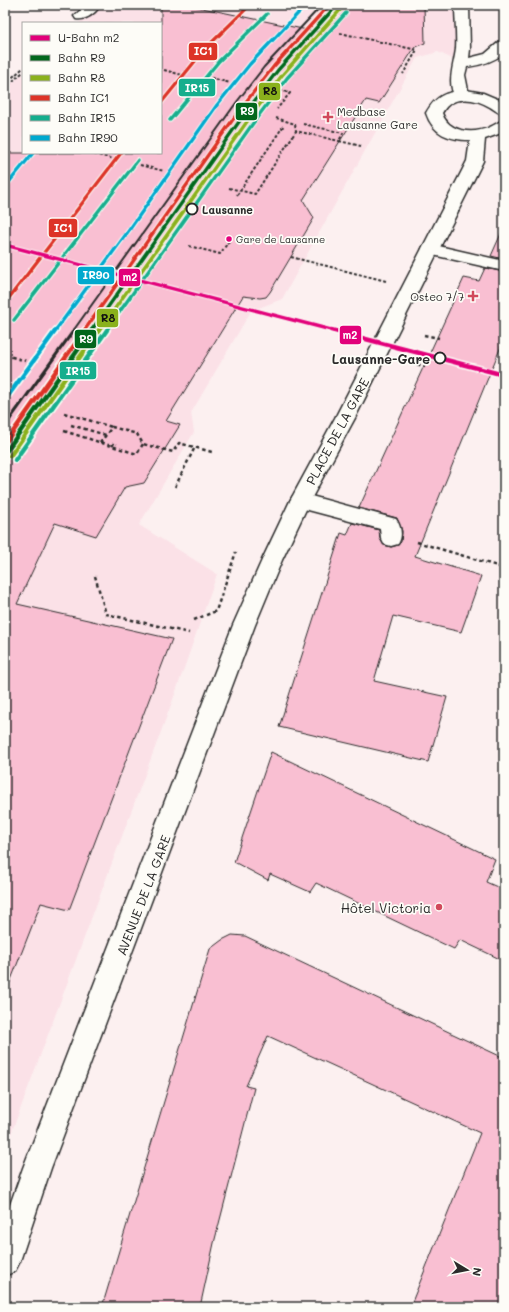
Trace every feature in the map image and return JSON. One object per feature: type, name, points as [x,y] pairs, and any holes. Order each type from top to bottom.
[{"type":"main road","points":[[81,16],[94,5]]},
{"type":"main road","points":[[462,5],[463,49],[458,75],[459,87],[462,95]]},
{"type":"main road","points":[[486,59],[494,44],[504,33]]},
{"type":"main road","points":[[461,63],[486,59],[496,54],[504,45]]},
{"type":"main road","points":[[504,110],[500,105],[487,99],[472,95],[462,95],[453,96],[439,103],[434,113],[438,123],[450,132],[463,135],[478,136],[489,134],[499,130],[504,125]]},
{"type":"main road","name":"PLACE DE LA GARE","points":[[287,531],[300,501],[345,418],[475,161],[478,136]]},
{"type":"main road","points":[[430,248],[504,266]]},
{"type":"main road","points":[[300,501],[389,524],[391,538]]},
{"type":"main road","name":"AVENUE DE LA GARE","points":[[5,1261],[37,1168],[244,625],[272,560],[287,531]]},
{"type":"path","points":[[340,33],[417,50],[403,74]]},
{"type":"path","points":[[5,84],[22,69]]},
{"type":"path","points":[[164,70],[186,76]]},
{"type":"path","points":[[5,88],[22,73]]},
{"type":"path","points":[[211,78],[230,83]]},
{"type":"path","points":[[270,88],[290,93],[277,109]]},
{"type":"path","points":[[229,188],[254,194],[296,130],[295,124],[276,118]]},
{"type":"path","points":[[303,124],[343,133],[339,140]]},
{"type":"path","points":[[237,195],[284,125]]},
{"type":"path","points":[[296,130],[361,146]]},
{"type":"path","points":[[94,154],[118,160]]},
{"type":"path","points":[[140,165],[164,171]]},
{"type":"path","points":[[189,246],[220,254],[229,241]]},
{"type":"path","points":[[291,257],[386,281]]},
{"type":"path","points":[[424,335],[439,338]]},
{"type":"path","points":[[5,355],[26,361]]},
{"type":"path","points":[[411,362],[425,367]]},
{"type":"path","points":[[64,413],[137,434],[143,444],[173,452],[179,443],[212,452]]},
{"type":"path","points":[[71,425],[106,435]]},
{"type":"path","points":[[100,443],[112,427]]},
{"type":"path","points":[[64,431],[137,454],[143,444]]},
{"type":"path","points":[[112,446],[114,443],[117,444]]},
{"type":"path","points":[[175,487],[195,447]]},
{"type":"path","points":[[415,542],[504,568]]},
{"type":"path","points":[[194,620],[216,611],[236,552]]},
{"type":"path","points":[[95,576],[106,614],[189,633]]},
{"type":"shaded area","points":[[99,5],[462,5],[461,63],[438,52],[417,58],[282,299],[251,311],[191,413],[194,432],[139,525],[217,574],[175,694],[5,1150],[5,89],[22,74],[22,154],[162,154],[162,22],[80,22]]},
{"type":"building","points":[[161,5],[188,5],[317,32],[343,5],[424,5],[425,43],[415,47],[379,103],[366,100],[303,200],[314,218],[266,297],[260,298],[243,296],[166,421],[180,425],[144,483],[125,487],[96,536],[55,523],[17,604],[172,639],[69,910],[41,903],[7,990],[5,990],[5,153],[162,154]]},
{"type":"building","points":[[504,227],[504,259],[491,256]]},
{"type":"building","points":[[485,268],[504,272],[504,339],[415,556],[481,576],[461,632],[393,616],[374,681],[447,697],[428,762],[279,727],[341,533],[347,535],[352,523],[379,530],[380,539],[384,545],[391,547],[398,545],[401,542],[402,531],[397,518],[359,508],[464,278],[479,281]]},
{"type":"building","points":[[271,752],[495,859],[486,882],[504,890],[504,961],[460,940],[454,949],[316,883],[310,892],[270,874],[268,880],[234,862]]},
{"type":"building","points":[[232,935],[245,936],[504,1058],[504,1307],[410,1307],[480,1133],[268,1036],[246,1086],[254,1088],[214,1243],[200,1307],[102,1307],[210,949]]},
{"type":"railway","points":[[73,331],[236,103],[264,67],[322,5]]},
{"type":"railway","points":[[5,426],[74,330]]},
{"type":"metro line","name":"m2","points":[[5,245],[504,375]]},
{"type":"rail line","name":"IC1","points":[[162,102],[205,49],[250,5]]},
{"type":"rail line","name":"IR90","points":[[5,400],[127,233],[217,105],[250,64],[306,5]]},
{"type":"rail line","name":"IC1","points":[[5,443],[241,108],[274,66],[329,5]]},
{"type":"rail line","name":"R9","points":[[5,453],[246,112],[278,70],[337,5]]},
{"type":"rail line","name":"R8","points":[[10,456],[251,116],[283,74],[341,9]]},
{"type":"rail line","name":"IR15","points":[[15,460],[256,119],[287,78],[346,13]]},
{"type":"rail line","name":"IR15","points":[[170,120],[219,61],[267,14]]},
{"type":"rail line","name":"IR90","points":[[5,187],[32,154]]},
{"type":"rail line","name":"IC1","points":[[5,303],[120,154]]},
{"type":"rail line","name":"IR15","points":[[14,320],[138,160]]},
{"type":"place","name":"Medbase Lausanne Gare","points":[[328,117]]},
{"type":"place","name":"Lausanne","points":[[192,209]]},
{"type":"place","name":"Gare de Lausanne","points":[[229,239]]},
{"type":"place","name":"Osteo 7/7","points":[[473,296]]},
{"type":"place","name":"Lausanne-Gare","points":[[440,358]]},
{"type":"place","name":"Hôtel Victoria","points":[[439,907]]}]
